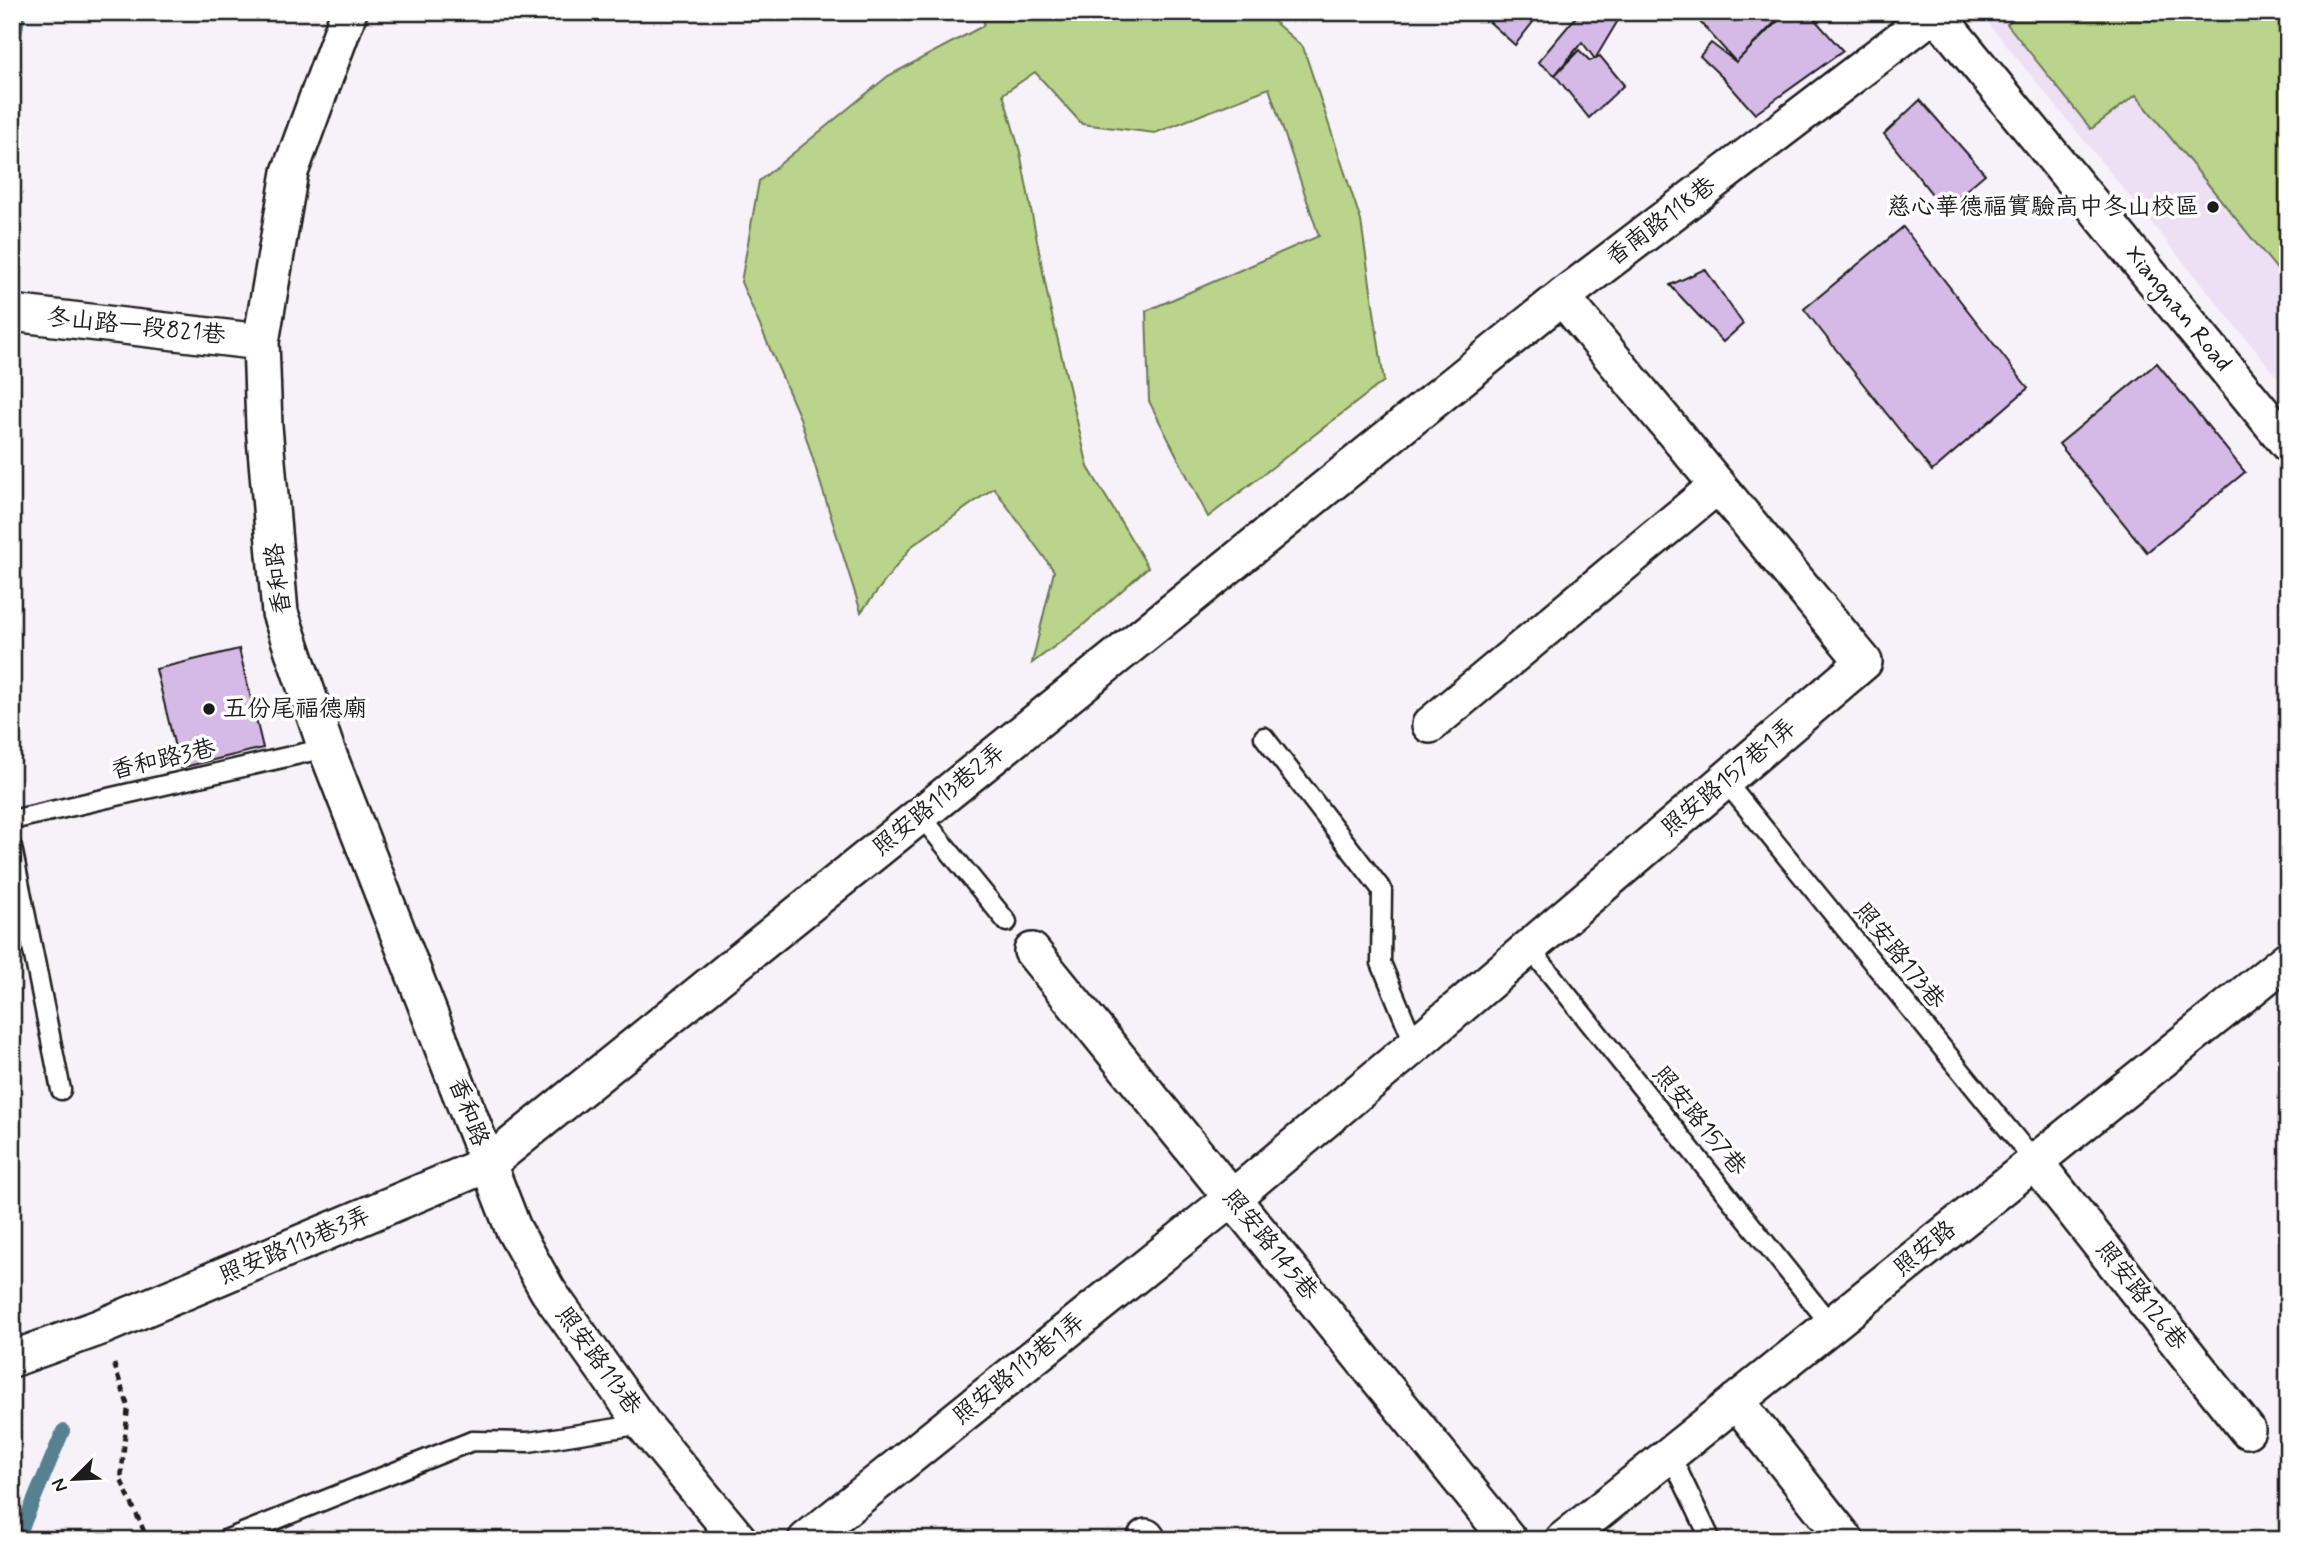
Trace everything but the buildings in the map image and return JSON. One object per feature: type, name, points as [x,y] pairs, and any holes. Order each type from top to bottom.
[{"type":"street","name":"香和路","points":[[349,12],[290,172],[261,342],[264,426],[280,613],[326,748],[488,1164]]},
{"type":"street","name":"香南路118巷","points":[[1390,436],[1563,297],[1935,12]]},
{"type":"street","name":"Xiangnan Road","points":[[1935,12],[2288,444]]},
{"type":"street","name":"照安路157巷1弄","points":[[1231,1198],[1726,782],[1864,662],[1563,297]]},
{"type":"street","name":"冬山路一段821巷","points":[[12,313],[261,342]]},
{"type":"street","name":"照安路113巷2弄","points":[[488,1164],[1390,436]]},
{"type":"street","points":[[1430,725],[1718,485]]},
{"type":"street","name":"照安路145巷","points":[[1032,951],[1509,1540]]},
{"type":"street","name":"照安路","points":[[1563,1540],[2035,1162],[2283,973]]},
{"type":"street","name":"照安路126巷","points":[[2035,1162],[2246,1430]]},
{"type":"street","name":"照安路113巷3弄","points":[[12,1359],[101,1327],[488,1164]]},
{"type":"street","name":"照安路113巷","points":[[488,1164],[513,1228],[548,1291],[643,1424],[739,1540]]},
{"type":"street","name":"照安路113巷1弄","points":[[806,1540],[1231,1198]]},
{"type":"street","points":[[1736,1401],[1846,1540]]},
{"type":"lane","points":[[1264,737],[1382,890],[1381,963],[1415,1045]]},
{"type":"lane","name":"香和路3巷","points":[[12,820],[326,748]]},
{"type":"lane","name":"照安路173巷","points":[[1726,782],[2035,1162]]},
{"type":"lane","points":[[920,815],[1007,922]]},
{"type":"lane","points":[[12,847],[61,1090]]},
{"type":"lane","name":"照安路157巷","points":[[1529,947],[1831,1325]]},
{"type":"lane","points":[[225,1540],[472,1441],[529,1442],[643,1424]]},
{"type":"lane","points":[[1670,1454],[1711,1540]]},
{"type":"path","points":[[101,1327],[128,1406],[121,1480],[148,1540]]},
{"type":"shaded area","name":"慈心華德福實驗高中冬山校區","points":[[2003,12],[2288,12],[2288,390],[1989,24]]},
{"type":"green space","points":[[987,12],[1263,12],[1303,47],[1361,221],[1384,381],[1208,517],[1149,401],[1146,311],[1319,236],[1269,88],[1155,133],[1082,124],[1035,72],[1003,94],[1020,152],[1049,303],[1088,467],[1148,567],[1081,627],[1032,663],[1054,571],[994,488],[912,546],[861,612],[800,418],[741,282],[759,181],[888,76],[983,26]]},
{"type":"green space","name":"慈心華德福實驗高中冬山校區","points":[[2021,12],[2288,12],[2288,283],[2136,95],[2091,129],[2007,24]]},
{"type":"waterway","points":[[12,53],[19,12]]},
{"type":"waterway","points":[[17,1540],[63,1431]]},
{"type":"place","name":"慈心華德福實驗高中冬山校區","points":[[2213,207]]},
{"type":"place","name":"五份尾福德廟","points":[[209,709]]}]
